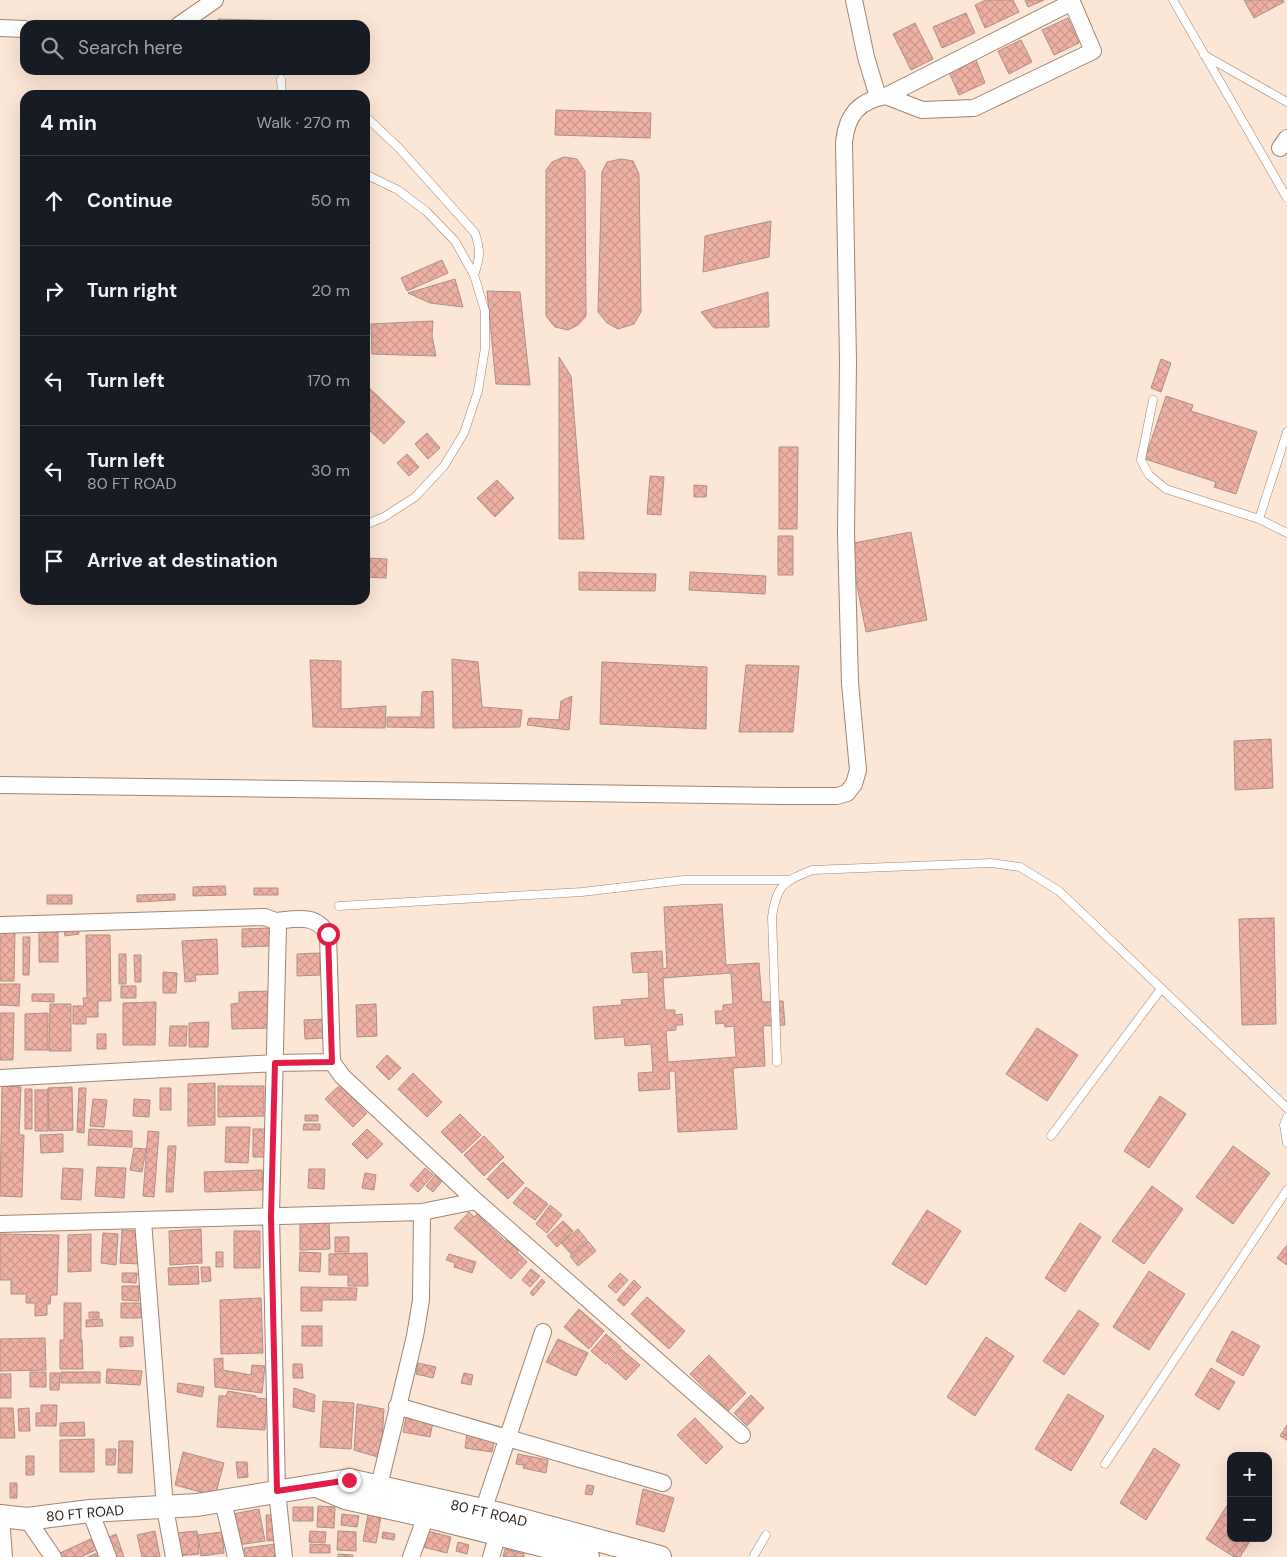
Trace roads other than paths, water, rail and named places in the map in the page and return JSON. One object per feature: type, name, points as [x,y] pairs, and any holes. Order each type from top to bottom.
[{"type":"street","points":[[186,20],[215,0]]},
{"type":"street","points":[[854,0],[866,57],[882,97]]},
{"type":"street","points":[[0,785],[788,796],[837,796],[847,793],[854,784],[858,770],[849,673],[846,534],[848,361],[845,127],[859,106],[882,97],[1072,2],[1093,51],[974,108],[922,110],[882,97]]},
{"type":"street","points":[[0,28],[20,29]]},
{"type":"street","points":[[0,925],[265,917],[275,921],[304,919],[316,921],[323,926],[328,934],[332,1062],[342,1076],[476,1201],[742,1435]]},
{"type":"street","points":[[275,921],[278,931],[271,1216],[277,1491],[284,1557]]},
{"type":"street","points":[[0,1078],[275,1063],[332,1062]]},
{"type":"street","points":[[0,1224],[422,1212],[476,1201]]},
{"type":"street","points":[[379,1486],[415,1336],[421,1300],[422,1212]]},
{"type":"street","points":[[143,1220],[165,1508],[174,1557]]},
{"type":"street","points":[[483,1511],[543,1332]]},
{"type":"street","points":[[397,1406],[663,1483]]},
{"type":"street","name":"80 FT ROAD","points":[[0,1516],[27,1519],[90,1511],[197,1505],[349,1480],[509,1516],[660,1557]]},
{"type":"street","name":"80 FT ROAD","points":[[317,1486],[345,1498],[426,1516],[588,1557]]},
{"type":"street","points":[[223,1501],[236,1557]]},
{"type":"street","points":[[90,1511],[108,1557]]},
{"type":"street","points":[[0,1516],[4,1557]]},
{"type":"street","points":[[411,1557],[426,1516]]},
{"type":"street","points":[[27,1519],[53,1557]]},
{"type":"street","points":[[491,1557],[498,1534]]},
{"type":"lane","points":[[1173,0],[1287,198]]},
{"type":"lane","points":[[1203,54],[1287,102]]},
{"type":"lane","points":[[281,79],[282,90]]},
{"type":"lane","points":[[370,121],[399,148],[476,234],[480,246],[480,258],[474,275]]},
{"type":"lane","points":[[370,176],[398,190],[427,212],[455,241],[474,275],[485,312],[486,348],[478,391],[464,433],[444,466],[415,497],[384,518],[370,523]]},
{"type":"lane","points":[[1153,400],[1141,460],[1148,475],[1166,489],[1259,519],[1287,533]]},
{"type":"lane","points":[[1259,519],[1287,432]]},
{"type":"lane","points":[[339,906],[582,892],[684,880],[787,880],[812,870],[991,863],[1020,867],[1059,891],[1287,1108]]},
{"type":"lane","points":[[777,1062],[772,918],[775,899],[787,880]]},
{"type":"lane","points":[[1051,1136],[1161,989]]},
{"type":"lane","points":[[1287,1117],[1284,1125],[1287,1142]]},
{"type":"lane","points":[[1105,1464],[1287,1190]]},
{"type":"lane","points":[[753,1557],[766,1535]]}]
